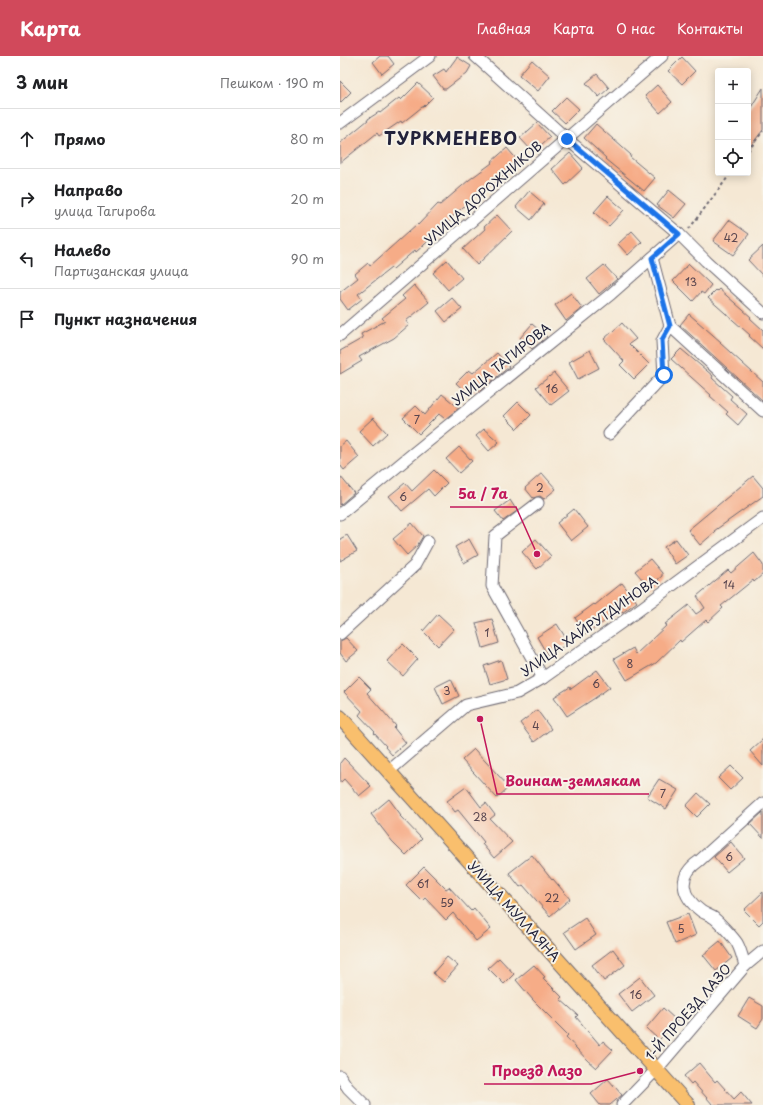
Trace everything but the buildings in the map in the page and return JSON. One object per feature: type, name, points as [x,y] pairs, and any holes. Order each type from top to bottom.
[{"type":"main road","name":"УЛИЦА МУЛЛАЯНА","points":[[340,717],[688,1105]]},
{"type":"street","points":[[340,123],[430,56]]},
{"type":"street","points":[[475,56],[567,139],[680,236],[763,313]]},
{"type":"street","name":"УЛИЦА ДОРОЖНИКОВ","points":[[340,335],[662,56]]},
{"type":"street","name":"УЛИЦА ТАГИРОВА","points":[[340,514],[611,294],[680,236]]},
{"type":"street","points":[[652,258],[670,326],[763,411]]},
{"type":"street","points":[[609,434],[664,375],[662,340],[670,326]]},
{"type":"street","points":[[538,503],[495,536],[492,586],[543,678]]},
{"type":"street","name":"УЛИЦА ХАЙРУТДИНОВА","points":[[389,771],[466,704],[517,693],[543,678],[635,613],[763,518]]},
{"type":"street","points":[[340,634],[415,565],[428,541]]},
{"type":"street","points":[[745,966],[737,943],[715,919],[687,898],[684,887],[686,877],[691,867],[763,803]]},
{"type":"street","name":"1-Й ПРОЕЗД ЛАЗО","points":[[622,1105],[657,1069],[745,966],[762,954]]},
{"type":"street","points":[[340,1076],[348,1088],[365,1105]]},
{"type":"path","points":[[751,147],[763,131]]},
{"type":"path","points":[[680,236],[729,176]]},
{"type":"place","name":"5а / 7а","points":[[537,554]]},
{"type":"place","name":"Воинам-землякам","points":[[480,719]]},
{"type":"place","name":"Проезд Лазо","points":[[640,1071]]},
{"type":"district","name":"ТУРКМЕНЕВО","points":[[451,139]]},
{"type":"route","points":[[567,139],[679,234],[652,258],[670,326],[662,340],[664,375]]}]
